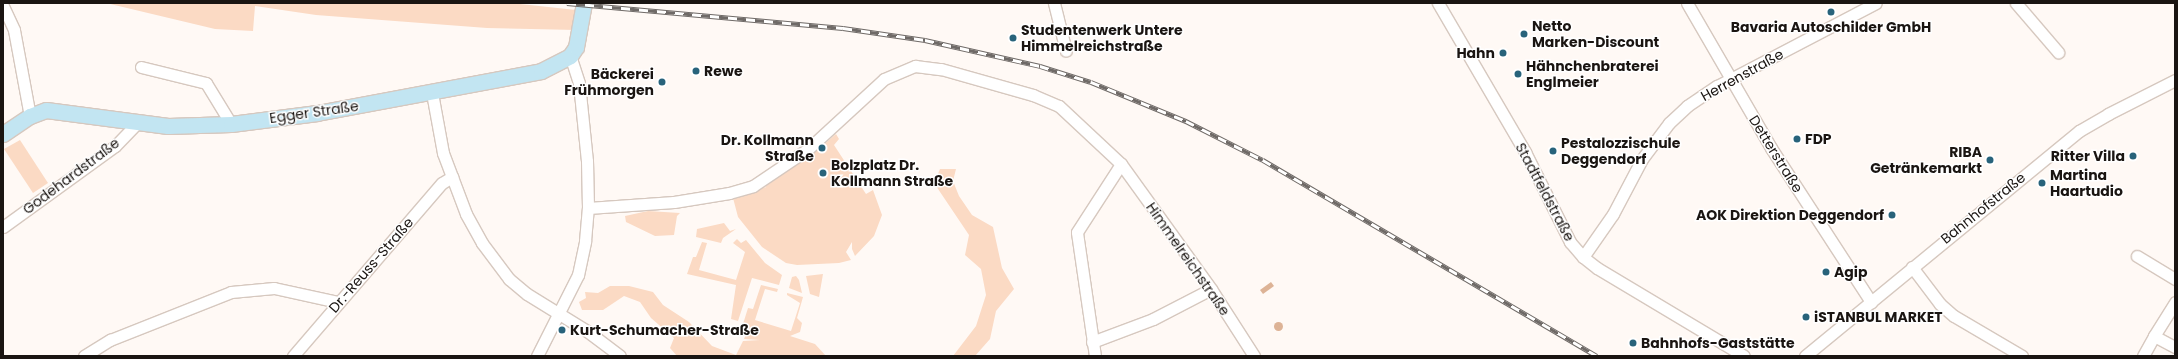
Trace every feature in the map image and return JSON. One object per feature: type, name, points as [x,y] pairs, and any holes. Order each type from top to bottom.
[{"type":"street","points":[[537,356],[578,275],[588,208],[587,161],[580,90],[570,56],[579,38],[584,3]]},
{"type":"street","points":[[1054,3],[1066,50]]},
{"type":"street","name":"Stadtfeldstraße","points":[[1438,3],[1525,152],[1570,242],[1583,257],[1596,268],[1744,356]]},
{"type":"street","name":"Detterstraße","points":[[1687,3],[1773,152],[1871,302]]},
{"type":"street","name":"Herrenstraße","points":[[1583,257],[1613,214],[1642,159],[1669,123],[1687,106],[1730,79],[1876,3]]},
{"type":"street","points":[[2016,3],[2058,52]]},
{"type":"street","points":[[3,6],[14,30],[30,116]]},
{"type":"street","name":"Egger Straße","points":[[3,134],[30,116],[56,110],[137,123],[168,126],[231,124],[432,93],[542,71],[570,56]]},
{"type":"street","name":"Himmelreichstraße","points":[[588,208],[674,202],[729,193],[753,186],[808,149],[884,79],[915,66],[941,69],[1033,95],[1059,106],[1121,164],[1211,289],[1254,356]]},
{"type":"street","points":[[141,67],[206,83],[231,124]]},
{"type":"street","name":"Bahnhofstraße","points":[[1806,356],[1912,267],[2086,126],[2175,80]]},
{"type":"street","points":[[432,93],[438,136],[466,214],[482,243],[509,278],[526,294],[620,356]]},
{"type":"street","name":"Godehardstraße","points":[[3,227],[115,146],[137,123]]},
{"type":"street","points":[[1095,356],[1077,232],[1121,164]]},
{"type":"street","name":"Dr.-Reuss-Straße","points":[[293,356],[442,183],[452,177]]},
{"type":"street","points":[[2136,256],[2175,279]]},
{"type":"street","points":[[1912,267],[1940,304],[1954,316],[2022,356]]},
{"type":"street","points":[[84,356],[110,340],[231,292],[274,288],[338,302]]},
{"type":"street","points":[[1092,342],[1153,319],[1211,289]]},
{"type":"street","points":[[2143,356],[2175,302]]},
{"type":"street","points":[[2154,336],[2175,347]]},
{"type":"shaded area","points":[[106,3],[511,3],[576,10],[576,30],[487,28],[316,15],[255,6],[253,31],[215,29]]},
{"type":"shaded area","points":[[836,134],[839,139],[834,145],[866,194],[873,190],[882,215],[874,236],[855,256],[852,249],[852,242],[846,252],[851,260],[839,263],[797,265],[786,263],[762,247],[738,217],[733,198],[763,185],[765,188],[768,182],[807,159]]},
{"type":"shaded area","points":[[20,140],[48,183],[33,193],[4,149]]},
{"type":"shaded area","points":[[940,169],[956,169],[953,181],[959,196],[972,215],[993,227],[1002,268],[1014,289],[996,311],[990,339],[975,356],[953,356],[976,326],[986,295],[981,269],[965,255],[969,235],[934,183]]},
{"type":"shaded area","points":[[648,211],[680,213],[677,216],[674,235],[655,236],[626,222],[625,216]]},
{"type":"shaded area","points":[[724,223],[730,231],[736,229],[723,238],[721,243],[696,237],[697,229]]},
{"type":"shaded area","points":[[737,239],[741,243],[746,240],[765,263],[782,275],[779,285],[752,278],[738,321],[731,319],[736,285],[687,274],[693,257],[696,257],[702,242],[707,243],[699,270],[736,280],[745,252],[733,243]]},
{"type":"shaded area","points":[[823,274],[819,297],[810,294],[806,276]]},
{"type":"shaded area","points":[[796,276],[799,280],[802,293],[789,288],[792,277]]},
{"type":"shaded area","points":[[1271,282],[1274,286],[1263,294],[1260,290]]},
{"type":"shaded area","points":[[761,285],[778,289],[777,292],[765,289],[755,320],[791,331],[800,303],[787,295],[787,293],[803,297],[797,318],[802,323],[800,332],[790,336],[815,344],[826,356],[677,356],[670,348],[674,338],[651,318],[640,302],[624,296],[603,310],[582,310],[579,302],[586,298],[585,292],[598,293],[610,286],[629,286],[653,292],[663,305],[689,322],[712,346],[736,355],[743,341],[760,340],[744,339],[749,327],[743,324],[748,308],[753,309]]},
{"type":"shaded area","points":[[1276,322],[1280,322],[1282,326],[1280,330],[1276,330],[1274,328],[1274,324]]},
{"type":"railway","points":[[567,3],[843,28],[925,40],[1040,66],[1091,82],[1186,121],[1263,160],[1597,356]]},
{"type":"place","name":"Bavaria Autoschilder GmbH","points":[[1831,12]]},
{"type":"place","name":"Netto Marken-Discount","points":[[1524,34]]},
{"type":"place","name":"Studentenwerk Untere Himmelreichstraße","points":[[1013,38]]},
{"type":"place","name":"Hahn","points":[[1503,53]]},
{"type":"place","name":"Rewe","points":[[696,71]]},
{"type":"place","name":"Hähnchenbraterei Englmeier","points":[[1518,74]]},
{"type":"place","name":"Bäckerei Frühmorgen","points":[[662,82]]},
{"type":"place","name":"FDP","points":[[1797,139]]},
{"type":"place","name":"Dr. Kollmann Straße","points":[[822,148]]},
{"type":"place","name":"Pestalozzischule Deggendorf","points":[[1553,151]]},
{"type":"place","name":"Ritter Villa","points":[[2133,156]]},
{"type":"place","name":"RIBA Getränkemarkt","points":[[1990,160]]},
{"type":"place","name":"Bolzplatz Dr. Kollmann Straße","points":[[823,173]]},
{"type":"place","name":"Martina Haartudio","points":[[2042,183]]},
{"type":"place","name":"AOK Direktion Deggendorf","points":[[1892,215]]},
{"type":"place","name":"Agip","points":[[1826,272]]},
{"type":"place","name":"iSTANBUL MARKET","points":[[1806,317]]},
{"type":"place","name":"Kurt-Schumacher-Straße","points":[[562,330]]},
{"type":"place","name":"Bahnhofs-Gaststätte","points":[[1633,343]]}]
